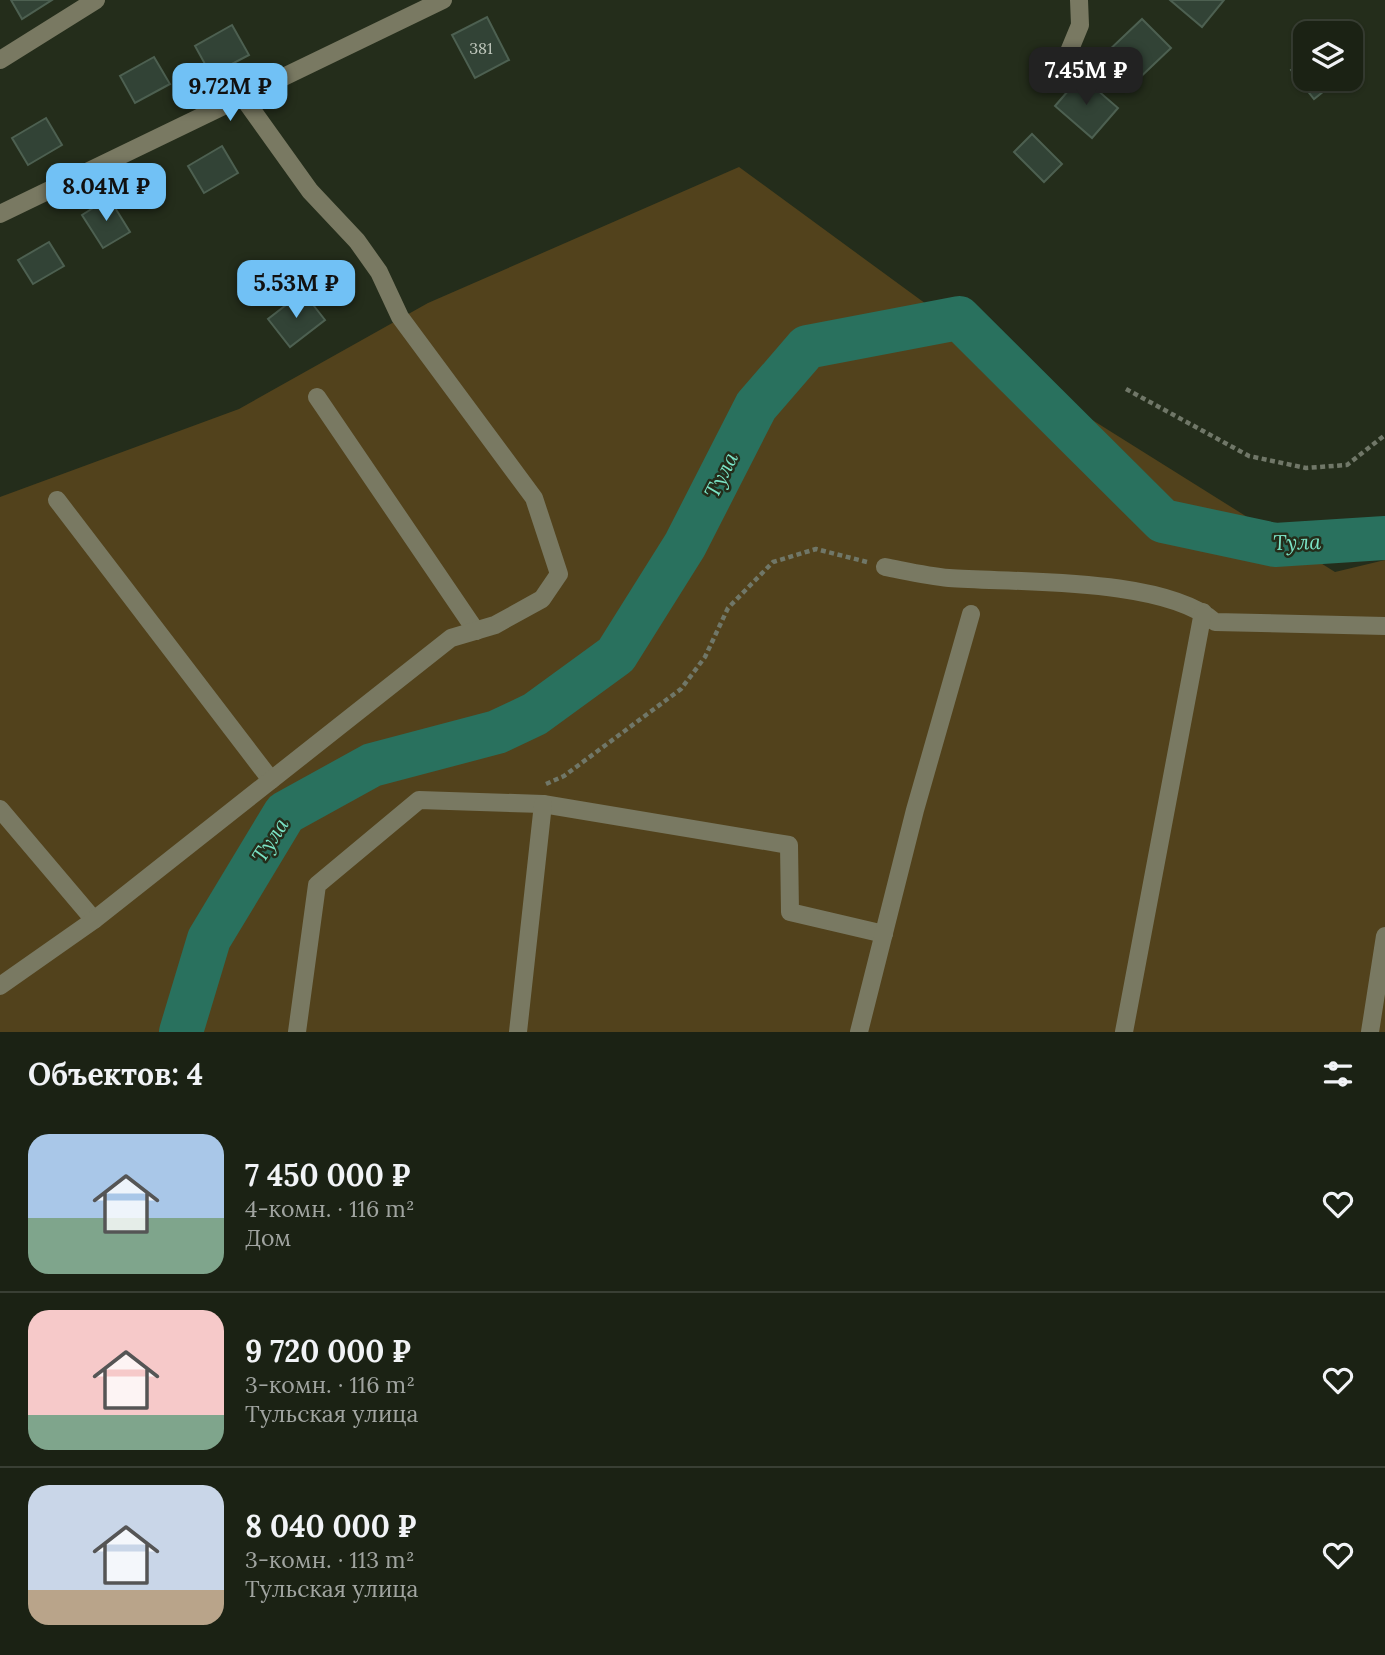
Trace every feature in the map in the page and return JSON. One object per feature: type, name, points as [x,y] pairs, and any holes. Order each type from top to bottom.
[{"type":"street","points":[[0,60],[96,0]]},
{"type":"street","points":[[1,211],[443,0]]},
{"type":"street","points":[[1056,83],[1080,25],[1079,0]]},
{"type":"street","points":[[0,986],[94,920],[452,638],[495,625],[542,599],[559,574],[534,498],[400,317],[380,272],[357,241],[310,191],[242,96]]},
{"type":"street","points":[[317,397],[475,631]]},
{"type":"street","points":[[57,500],[271,780]]},
{"type":"street","points":[[885,567],[946,577],[1073,584],[1173,599],[1203,612],[1215,622],[1385,626]]},
{"type":"street","points":[[1124,1032],[1203,612]]},
{"type":"street","points":[[859,1032],[915,810],[971,614]]},
{"type":"street","points":[[297,1032],[317,885],[419,800],[543,804],[789,845],[790,912],[884,934]]},
{"type":"street","points":[[518,1032],[543,804]]},
{"type":"street","points":[[0,809],[94,920]]},
{"type":"street","points":[[1370,1032],[1385,936]]},
{"type":"path","points":[[1126,389],[1249,456],[1306,468],[1347,465],[1385,435]]},
{"type":"path","points":[[543,804],[544,785],[565,776],[681,689],[705,657],[728,608],[773,562],[816,549],[885,567]]},
{"type":"shaded area","points":[[739,167],[1038,386],[1335,572],[1385,560],[1385,1032],[0,1032],[0,497],[239,409],[428,303]]},
{"type":"building","points":[[11,0],[52,0],[22,19]]},
{"type":"building","points":[[1170,0],[1224,0],[1202,27]]},
{"type":"building","points":[[487,17],[509,60],[475,78],[452,35]]},
{"type":"building","points":[[1142,19],[1171,48],[1133,84],[1105,54]]},
{"type":"building","points":[[232,25],[249,55],[211,75],[195,46]]},
{"type":"building","points":[[154,57],[170,84],[135,103],[120,76]]},
{"type":"building","points":[[1081,76],[1118,108],[1092,138],[1055,106]]},
{"type":"building","points":[[1308,91],[1324,91],[1314,99]]},
{"type":"building","points":[[46,118],[62,145],[28,165],[12,138]]},
{"type":"building","points":[[1032,134],[1062,164],[1044,182],[1014,152]]},
{"type":"building","points":[[222,146],[238,173],[204,193],[188,166]]},
{"type":"building","points":[[109,198],[130,232],[103,248],[82,215]]},
{"type":"building","points":[[49,242],[64,266],[33,284],[18,260]]},
{"type":"building","points":[[303,292],[325,320],[290,347],[268,319]]},
{"type":"waterway","name":"Тула","points":[[181,1032],[209,939],[285,813],[372,765],[497,732],[535,714],[616,655],[685,545],[756,406],[807,347],[959,318],[1163,521],[1275,545],[1385,538]]}]
